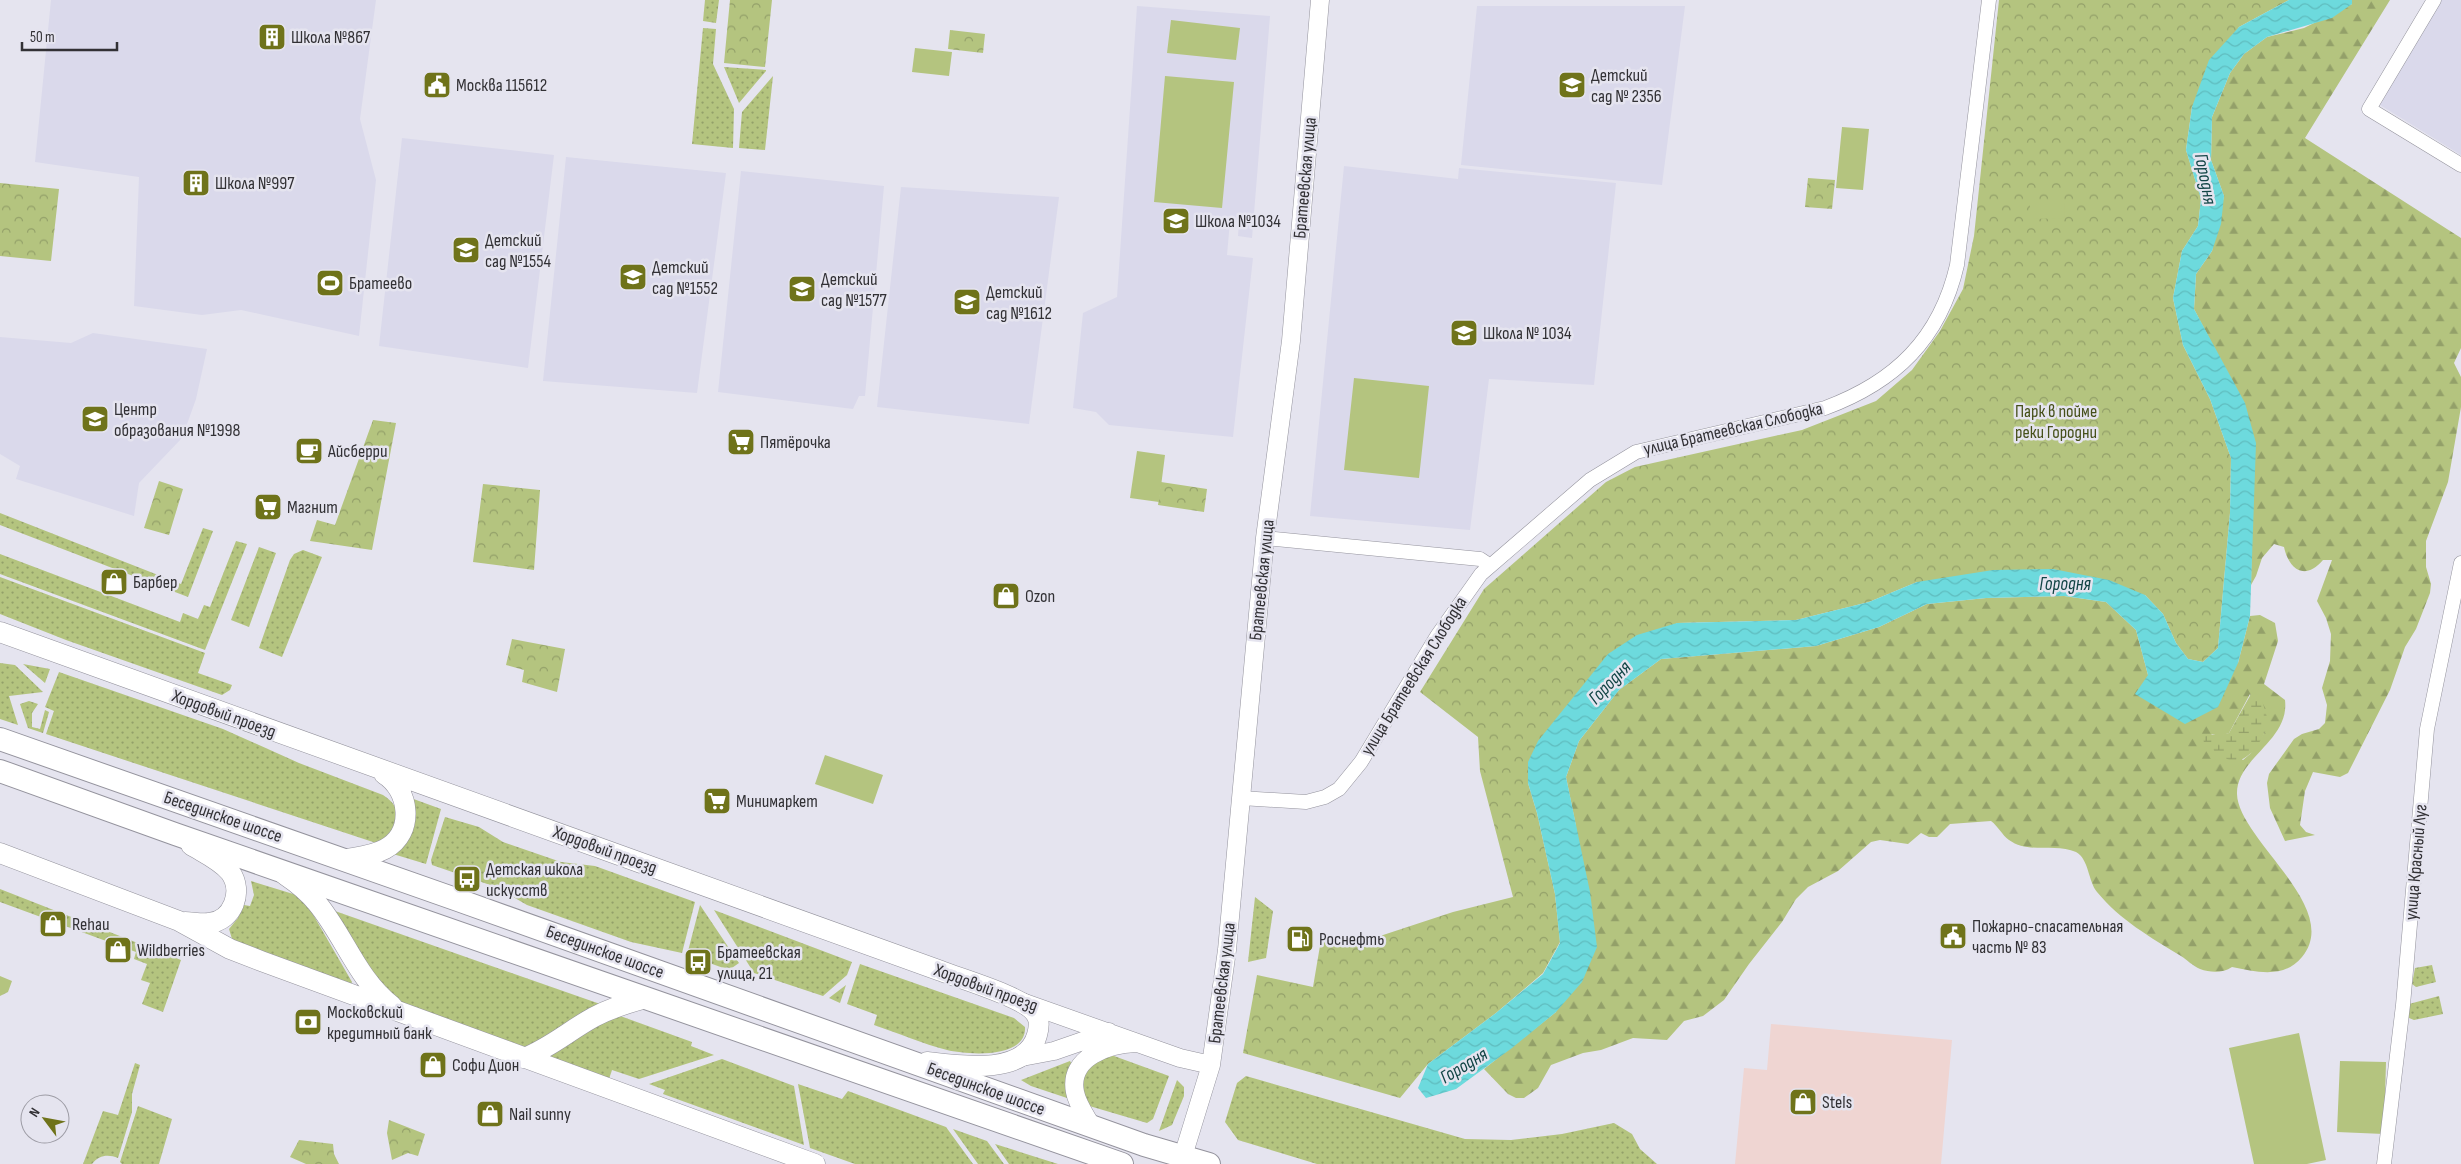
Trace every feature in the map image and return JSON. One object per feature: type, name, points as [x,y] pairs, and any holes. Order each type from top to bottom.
[{"type":"main road","name":"Хордовый проезд","points":[[0,632],[723,892],[1022,1002]]},
{"type":"main road","name":"Бесединское шоссе","points":[[0,739],[907,1060],[1182,1160],[1209,1164]]},
{"type":"main road","points":[[343,860],[365,856],[385,849],[396,840],[402,828],[406,814],[405,800],[394,780],[374,768]]},
{"type":"main road","name":"Бесединское шоссе","points":[[0,771],[175,834],[1122,1164]]},
{"type":"main road","points":[[175,834],[222,865],[231,873],[237,885],[236,899],[231,910],[221,919],[210,923],[179,921]]},
{"type":"main road","points":[[0,854],[179,921],[230,949],[808,1163]]},
{"type":"main road","points":[[271,866],[301,886],[318,904],[356,966],[382,998],[398,1011]]},
{"type":"main road","points":[[524,1058],[542,1051],[566,1034],[613,1008],[646,998]]},
{"type":"main road","points":[[907,1060],[964,1066],[1007,1062],[1022,1057],[1034,1044],[1039,1023],[1036,1013],[1022,1002]]},
{"type":"street","name":"Братеевская улица","points":[[1182,1160],[1211,1065],[1227,950],[1265,538],[1291,341],[1320,0]]},
{"type":"street","name":"улица Братеевская Слободка","points":[[1241,798],[1306,802],[1324,797],[1338,789],[1361,762],[1462,597],[1489,565],[1590,480],[1636,452],[1825,408],[1890,376],[1907,360],[1936,322],[1951,293],[1957,265],[1966,199],[1989,0]]},
{"type":"street","points":[[2434,0],[2369,109],[2461,165]]},
{"type":"street","points":[[1265,538],[1480,559],[1489,565]]},
{"type":"street","name":"улица Красный Луг","points":[[2384,1164],[2402,1005],[2427,729],[2461,563]]},
{"type":"street","name":"Хордовый проезд","points":[[1022,1002],[1180,1058],[1211,1065]]},
{"type":"street","points":[[1022,1057],[1054,1051],[1109,1032]]},
{"type":"street","points":[[1092,1127],[1075,1093],[1074,1081],[1077,1072],[1090,1055],[1118,1044],[1139,1043]]},
{"type":"shaded area","points":[[51,0],[376,0],[360,119],[376,180],[359,336],[241,310],[202,315],[134,306],[139,177],[35,162]]},
{"type":"shaded area","points":[[2440,0],[2461,0],[2461,155],[2380,105]]},
{"type":"shaded area","name":"Школа №1034","points":[[1137,6],[1270,16],[1252,238],[1238,236],[1239,222],[1230,221],[1227,255],[1253,258],[1233,437],[1109,425],[1096,412],[1073,408],[1083,313],[1117,297]]},
{"type":"shaded area","name":"Детский сад № 2356","points":[[1477,6],[1685,6],[1662,185],[1461,165]]},
{"type":"shaded area","name":"Детский сад №1554","points":[[402,138],[554,155],[528,368],[379,346]]},
{"type":"shaded area","name":"Детский сад №1552","points":[[566,157],[726,173],[697,393],[543,381]]},
{"type":"shaded area","name":"Школа № 1034","points":[[1344,166],[1458,179],[1459,168],[1616,183],[1594,385],[1489,379],[1470,530],[1310,516]]},
{"type":"shaded area","name":"Детский сад №1577","points":[[741,171],[884,186],[865,396],[859,396],[853,409],[718,392]]},
{"type":"shaded area","name":"Детский сад №1612","points":[[901,187],[1059,197],[1029,424],[877,407]]},
{"type":"shaded area","name":"Центр образования №1998","points":[[93,333],[207,349],[196,399],[182,438],[139,483],[134,516],[16,479],[20,466],[0,454],[0,337],[71,343]]},
{"type":"shaded area","points":[[1771,1024],[1952,1040],[1941,1164],[1735,1164],[1744,1068],[1767,1070]]},
{"type":"green space","points":[[705,0],[719,0],[716,23],[703,21]]},
{"type":"green space","points":[[730,0],[772,0],[765,67],[724,63]]},
{"type":"green space","name":"Парк в пойме реки Городни","points":[[1999,0],[2289,0],[2239,27],[2192,107],[2186,150],[2201,199],[2198,226],[2182,251],[2173,298],[2183,345],[2210,399],[2231,458],[2230,513],[2218,648],[2203,662],[2188,659],[2176,643],[2163,614],[2145,595],[1917,582],[1869,602],[1796,620],[1677,623],[1528,783],[1537,813],[1555,894],[1560,942],[1543,973],[1496,1013],[1428,1064],[1400,1098],[1243,1053],[1257,975],[1313,987],[1322,934],[1347,940],[1380,936],[1453,912],[1513,897],[1480,771],[1478,737],[1420,692],[1484,589],[1606,482],[1635,467],[1802,430],[1876,401],[1912,370],[1940,331],[1963,289],[1974,236]]},
{"type":"green space","points":[[2352,0],[2390,0],[2305,138],[2461,238],[2461,348],[2454,363],[2461,377],[2461,407],[2448,482],[2426,541],[2426,567],[2431,584],[2430,593],[2416,629],[2405,647],[2390,690],[2348,773],[2340,777],[2313,772],[2305,791],[2300,825],[2306,832],[2315,835],[2285,841],[2270,808],[2267,783],[2269,774],[2294,739],[2302,734],[2319,729],[2325,723],[2327,705],[2322,688],[2330,661],[2331,634],[2326,618],[2317,601],[2332,560],[2323,560],[2310,570],[2299,570],[2290,562],[2284,547],[2274,544],[2262,558],[2251,585],[2252,517],[2217,353],[2194,309],[2196,274],[2212,251],[2224,196],[2211,160],[2212,117],[2230,73],[2244,54],[2267,37],[2304,28],[2352,4]]},
{"type":"green space","points":[[1171,20],[1240,28],[1236,60],[1167,53]]},
{"type":"green space","points":[[703,28],[716,29],[713,64],[734,109],[733,148],[692,144]]},
{"type":"green space","points":[[950,30],[985,34],[983,53],[948,49]]},
{"type":"green space","points":[[915,48],[952,52],[949,76],[912,72]]},
{"type":"green space","points":[[724,67],[766,70],[766,71],[739,103]]},
{"type":"green space","points":[[773,76],[765,150],[739,148],[742,112]]},
{"type":"green space","points":[[1165,76],[1234,82],[1222,208],[1154,202]]},
{"type":"green space","points":[[1842,127],[1869,129],[1863,190],[1836,188]]},
{"type":"green space","points":[[1808,178],[1835,180],[1832,209],[1805,207]]},
{"type":"green space","points":[[0,183],[59,189],[51,261],[0,256]]},
{"type":"green space","points":[[2030,203],[2064,203],[2065,218],[2030,219]]},
{"type":"green space","points":[[1354,378],[1429,386],[1419,478],[1344,470]]},
{"type":"green space","points":[[373,420],[396,423],[372,550],[310,541],[317,520],[335,525]]},
{"type":"green space","points":[[1137,451],[1165,455],[1159,502],[1130,498]]},
{"type":"green space","points":[[159,481],[183,489],[169,535],[144,528]]},
{"type":"green space","points":[[1161,482],[1207,489],[1204,512],[1158,505]]},
{"type":"green space","points":[[483,484],[540,490],[534,570],[473,562]]},
{"type":"green space","points":[[0,513],[181,584],[203,528],[213,531],[188,597],[0,525]]},
{"type":"green space","points":[[236,541],[247,544],[205,650],[0,574],[0,554],[180,622],[183,613],[198,619],[204,605],[210,607]]},
{"type":"green space","points":[[259,547],[276,553],[249,627],[231,620]]},
{"type":"green space","points":[[303,550],[322,557],[282,657],[259,648],[290,560],[294,554]]},
{"type":"green space","points":[[0,577],[205,653],[198,673],[232,685],[230,690],[222,695],[66,640],[0,614]]},
{"type":"green space","points":[[2064,596],[2106,602],[2136,630],[2148,675],[2238,663],[2250,616],[2260,615],[2275,623],[2278,641],[2264,684],[2285,700],[2284,714],[2272,738],[2245,770],[2239,781],[2237,794],[2242,812],[2253,832],[2300,896],[2309,917],[2311,938],[2302,957],[2287,969],[2279,971],[2260,972],[2232,967],[2217,972],[2200,969],[2115,911],[2097,892],[2084,860],[2076,852],[2068,849],[2033,848],[2016,844],[2009,840],[1991,821],[1950,824],[1937,837],[1929,837],[1921,833],[1908,844],[1880,840],[1871,842],[1838,871],[1808,887],[1796,899],[1782,922],[1724,1000],[1703,1016],[1684,1021],[1667,1040],[1633,1038],[1601,1050],[1583,1053],[1551,1065],[1538,1088],[1524,1098],[1516,1098],[1508,1094],[1484,1069],[1556,1012],[1576,826],[1566,777],[1579,741],[1619,690],[1661,659],[1816,646],[1879,627],[1927,604],[1986,598]],"holes":[[[2250,694],[2265,732],[2250,754],[2243,760],[2211,734],[2220,736],[2229,733]]]},
{"type":"green space","points":[[512,639],[565,649],[557,692],[522,682],[524,670],[506,665]]},
{"type":"green space","points":[[0,663],[15,665],[43,692],[9,696],[18,725],[0,719]]},
{"type":"green space","points":[[23,664],[50,669],[45,683]]},
{"type":"green space","points":[[59,672],[223,729],[299,763],[383,795],[396,808],[392,835],[376,843],[46,734],[54,711],[45,707]]},
{"type":"green space","points":[[2259,690],[2269,724],[2258,744],[2248,756],[2235,761],[2227,759],[2204,743],[2203,737],[2229,733],[2251,694]]},
{"type":"green space","points":[[29,701],[38,704],[32,713],[32,727],[40,729],[45,710],[49,712],[43,733],[28,728],[20,704]]},
{"type":"green space","points":[[825,755],[883,775],[873,804],[815,784]]},
{"type":"green space","points":[[408,797],[441,809],[426,864],[393,854],[400,849],[407,837],[409,821]]},
{"type":"green space","points":[[445,817],[479,827],[503,842],[561,862],[595,866],[695,902],[682,953],[631,942],[527,905],[496,887],[432,865],[431,860]]},
{"type":"green space","points":[[251,881],[303,897],[352,982],[350,985],[232,939],[229,929],[238,918],[244,905],[250,906],[254,895]]},
{"type":"green space","points":[[0,889],[181,960],[163,1012],[142,1004],[150,983],[141,980],[147,964],[134,959],[136,952],[0,902]]},
{"type":"green space","points":[[1255,897],[1273,911],[1266,958],[1248,962]]},
{"type":"green space","points":[[700,905],[739,963],[729,970],[687,955]]},
{"type":"green space","points":[[714,910],[852,962],[847,975],[823,996],[754,973]]},
{"type":"green space","points":[[335,911],[603,1005],[528,1049],[383,994]]},
{"type":"green space","points":[[860,964],[1014,1018],[1025,1027],[1023,1037],[1017,1045],[1007,1050],[968,1053],[938,1048],[874,1025],[877,1015],[847,1004]]},
{"type":"green space","points":[[2432,965],[2436,982],[2416,987],[2412,984],[2415,968]]},
{"type":"green space","points":[[0,976],[12,981],[8,992],[0,996]]},
{"type":"green space","points":[[846,985],[840,1003],[829,998]]},
{"type":"green space","points":[[2439,996],[2443,1014],[2414,1020],[2409,1018],[2409,1004]]},
{"type":"green space","points":[[612,1013],[692,1042],[691,1046],[714,1055],[639,1079],[612,1070],[609,1079],[549,1059],[552,1054]]},
{"type":"green space","points":[[2299,1033],[2326,1160],[2307,1164],[2254,1164],[2229,1048]]},
{"type":"green space","points":[[1106,1056],[1114,1056],[1169,1076],[1153,1119],[1147,1123],[1086,1105],[1081,1089],[1084,1076]]},
{"type":"green space","points":[[722,1059],[794,1086],[804,1145],[663,1094],[665,1090],[649,1084]]},
{"type":"green space","points":[[1070,1061],[1073,1066],[1070,1099],[1031,1086],[1021,1080]]},
{"type":"green space","points":[[2340,1061],[2386,1062],[2384,1134],[2337,1132]]},
{"type":"green space","points":[[135,1063],[140,1065],[132,1094],[132,1112],[118,1158],[104,1156],[92,1164],[83,1164],[103,1111],[118,1115]]},
{"type":"green space","points":[[1246,1076],[1465,1139],[1511,1140],[1562,1134],[1614,1123],[1632,1134],[1640,1149],[1657,1164],[1317,1164],[1238,1140],[1225,1122],[1237,1083]]},
{"type":"green space","points":[[1177,1080],[1184,1087],[1184,1096],[1172,1125],[1159,1131]]},
{"type":"green space","points":[[798,1084],[842,1099],[848,1091],[946,1127],[973,1164],[855,1164],[810,1148]]},
{"type":"green space","points":[[138,1106],[172,1119],[159,1164],[122,1164],[120,1162]]},
{"type":"green space","points":[[389,1120],[425,1134],[418,1156],[408,1153],[392,1160],[387,1133]]},
{"type":"green space","points":[[953,1129],[987,1141],[1004,1164],[978,1164]]},
{"type":"green space","points":[[299,1140],[333,1144],[334,1154],[339,1164],[306,1164],[290,1157]]},
{"type":"green space","points":[[995,1144],[1058,1164],[1009,1164]]},
{"type":"water","name":"Городня","points":[[2289,0],[2352,0],[2352,4],[2332,18],[2267,37],[2244,54],[2230,73],[2212,117],[2211,160],[2224,196],[2221,224],[2212,251],[2196,274],[2194,309],[2245,403],[2256,443],[2250,616],[2238,663],[2218,707],[2185,724],[2135,694],[2148,675],[2136,630],[2106,602],[2064,596],[1986,598],[1927,604],[1879,627],[1816,646],[1661,659],[1619,690],[1579,741],[1566,777],[1590,892],[1597,947],[1582,982],[1556,1012],[1512,1048],[1456,1089],[1426,1098],[1418,1088],[1428,1064],[1496,1013],[1543,974],[1560,943],[1555,894],[1537,813],[1528,783],[1528,762],[1538,741],[1608,654],[1637,635],[1677,623],[1796,620],[1869,602],[1917,582],[1993,570],[2053,569],[2109,580],[2145,595],[2163,614],[2176,643],[2188,659],[2203,662],[2218,648],[2230,513],[2231,458],[2210,399],[2183,345],[2173,298],[2182,251],[2198,226],[2201,199],[2186,150],[2192,107],[2209,60],[2239,27]]},
{"type":"place","name":"Школа №867","points":[[272,37]]},
{"type":"place","name":"Москва 115612","points":[[437,85]]},
{"type":"place","name":"Детский сад № 2356","points":[[1572,85]]},
{"type":"place","name":"Школа №997","points":[[196,183]]},
{"type":"place","name":"Школа №1034","points":[[1176,221]]},
{"type":"place","name":"Детский сад №1554","points":[[466,250]]},
{"type":"place","name":"Детский сад №1552","points":[[633,277]]},
{"type":"place","name":"Братеево","points":[[330,283]]},
{"type":"place","name":"Детский сад №1577","points":[[802,289]]},
{"type":"place","name":"Детский сад №1612","points":[[967,302]]},
{"type":"place","name":"Школа № 1034","points":[[1464,333]]},
{"type":"place","name":"Центр образования №1998","points":[[95,419]]},
{"type":"place","name":"Пятёрочка","points":[[741,442]]},
{"type":"place","name":"Айсберри","points":[[309,451]]},
{"type":"place","name":"Магнит","points":[[268,507]]},
{"type":"place","name":"Барбер","points":[[114,582]]},
{"type":"place","name":"Ozon","points":[[1006,596]]},
{"type":"place","name":"Минимаркет","points":[[717,801]]},
{"type":"place","name":"Детская школа искусств","points":[[467,879]]},
{"type":"place","name":"Rehau","points":[[53,924]]},
{"type":"place","name":"Пожарно-спасательная часть № 83","points":[[1953,936]]},
{"type":"place","name":"Роснефть","points":[[1300,939]]},
{"type":"place","name":"Wildberries","points":[[118,950]]},
{"type":"place","name":"Братеевская улица, 21","points":[[698,962]]},
{"type":"place","name":"Московский кредитный банк","points":[[308,1022]]},
{"type":"place","name":"Софи Дион","points":[[433,1065]]},
{"type":"place","name":"Stels","points":[[1803,1102]]},
{"type":"place","name":"Nail sunny","points":[[490,1114]]}]
